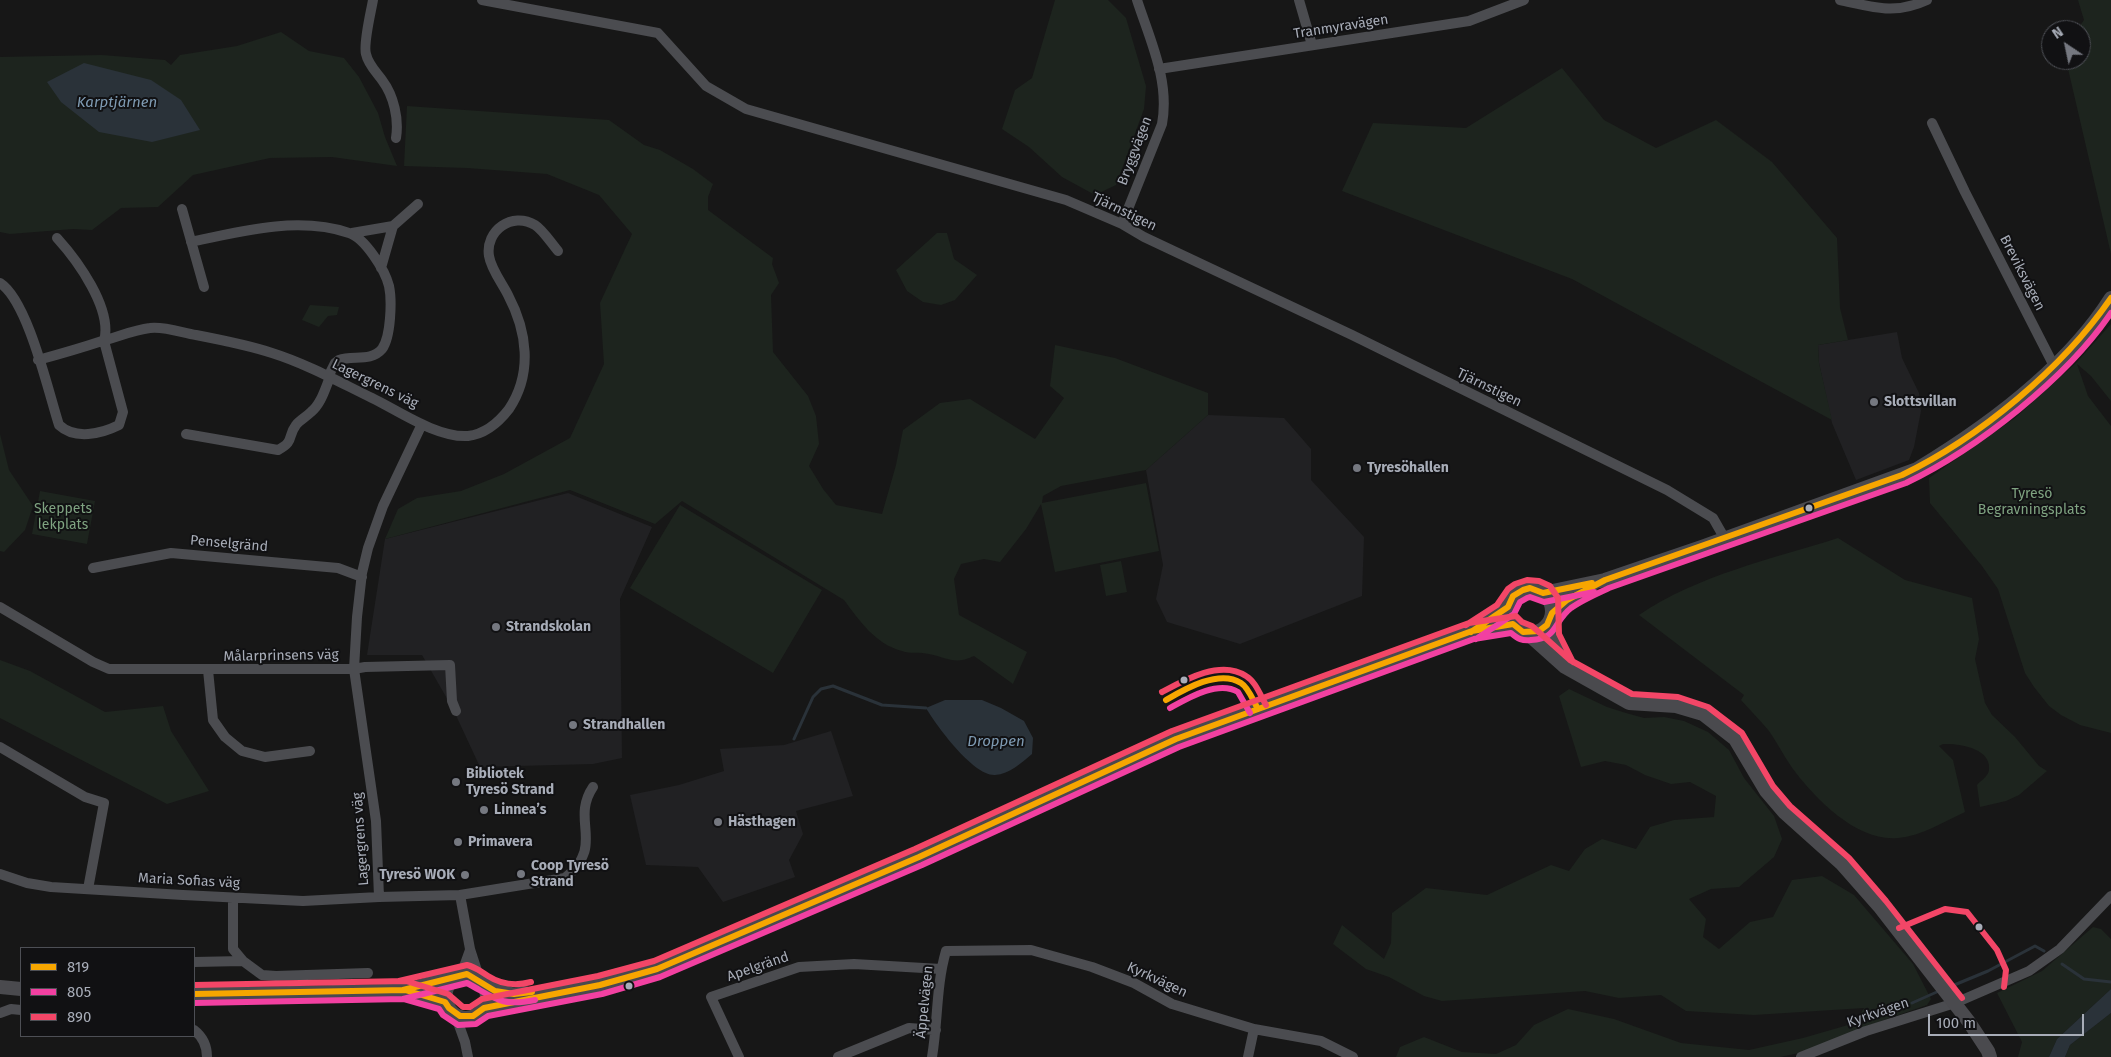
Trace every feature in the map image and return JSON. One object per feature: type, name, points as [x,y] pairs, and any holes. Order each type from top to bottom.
[{"type":"main road","points":[[1543,593],[1605,580],[1725,539],[1917,469],[1947,451],[2007,407],[2067,355],[2097,320],[2111,298]]},
{"type":"main road","points":[[1565,667],[1549,630],[1551,617],[1551,603],[1543,593],[1530,588],[1522,590],[1513,596],[1508,607],[1509,618],[1513,624],[1517,629],[1527,632],[1539,631],[1551,617],[1567,600],[1605,580]]},
{"type":"main road","points":[[1472,631],[1508,607]]},
{"type":"main road","points":[[404,990],[445,1002],[455,1014],[466,1017],[478,1012],[600,985],[657,969],[919,857],[1176,739],[1472,631],[1513,624]]},
{"type":"main road","points":[[1527,632],[1565,667],[1629,703],[1676,706],[1703,714],[1735,739],[1766,791],[1784,812],[1842,864],[1948,994],[1979,1037],[1990,1057]]},
{"type":"main road","points":[[195,994],[404,990],[457,977],[474,976],[482,983],[514,995],[597,978],[712,946]]},
{"type":"main road","points":[[445,1002],[446,989],[457,977]]},
{"type":"main road","points":[[478,1012],[487,999],[482,983]]},
{"type":"main road","points":[[0,987],[20,989]]},
{"type":"street","points":[[373,0],[365,52],[368,61],[385,84],[392,98],[398,124],[396,138]]},
{"type":"street","name":"Tjärnstigen","points":[[482,0],[658,33],[706,86],[746,109],[1066,200],[1122,224],[1144,237],[1352,335],[1667,490],[1713,518],[1725,539]]},
{"type":"street","name":"Bryggvägen","points":[[1122,224],[1162,124],[1165,108],[1159,69],[1136,0]]},
{"type":"street","points":[[1299,0],[1312,45]]},
{"type":"street","name":"Tranmyravägen","points":[[1159,69],[1469,21],[1524,0]]},
{"type":"street","points":[[1840,0],[1894,10],[1912,7],[1927,0]]},
{"type":"street","name":"Breviksvägen","points":[[1932,123],[2054,366]]},
{"type":"street","points":[[352,234],[393,226],[418,204]]},
{"type":"street","points":[[182,209],[204,287]]},
{"type":"street","points":[[422,424],[449,435],[472,435],[482,432],[502,418],[511,406],[520,385],[525,361],[521,323],[515,307],[489,258],[488,246],[493,234],[502,226],[515,220],[526,221],[536,225],[558,251]]},
{"type":"street","points":[[186,434],[278,450],[286,446],[291,440],[294,428],[312,412],[319,402],[336,363],[346,358],[370,357],[382,348],[388,337],[390,324],[389,286],[381,268],[367,247],[352,234],[334,228],[310,226],[274,227],[191,242]]},
{"type":"street","points":[[381,268],[393,226]]},
{"type":"street","points":[[0,283],[18,303],[27,322],[59,425],[66,431],[90,434],[106,431],[119,424],[123,412],[104,341],[107,332],[96,294],[85,272],[57,238]]},
{"type":"street","name":"Lagergrens väg","points":[[104,341],[132,331],[153,327],[242,344],[273,353],[329,377],[422,424],[383,506],[368,548],[362,577],[354,669],[376,821],[379,897],[460,895],[557,880],[571,873],[582,861],[586,851],[584,811],[588,794],[593,787]]},
{"type":"street","points":[[38,360],[104,341]]},
{"type":"street","name":"Penselgränd","points":[[93,568],[171,553],[338,568],[362,577]]},
{"type":"street","name":"Målarprinsens väg","points":[[0,606],[92,662],[109,669],[354,669]]},
{"type":"street","points":[[354,669],[365,667],[450,665],[452,701],[456,711]]},
{"type":"street","name":"Målarprinsens väg","points":[[208,670],[213,720],[226,737],[242,751],[265,757],[310,751]]},
{"type":"street","points":[[0,747],[85,797],[104,803],[88,889]]},
{"type":"street","name":"Maria Sofias väg","points":[[0,874],[27,883],[51,887],[303,901],[379,897]]},
{"type":"street","points":[[460,895],[470,949],[482,983]]},
{"type":"street","name":"Kyrkvägen","points":[[1800,1057],[1866,1032],[1948,994],[2029,971],[2060,949],[2111,896]]},
{"type":"street","points":[[233,898],[233,949],[244,961],[262,975],[368,973]]},
{"type":"street","points":[[457,977],[470,949]]},
{"type":"street","name":"Kyrkvägen","points":[[946,951],[1031,950],[1092,967],[1134,983],[1172,1004],[1254,1029],[1320,1041],[1353,1057]]},
{"type":"street","name":"Äppelvägen","points":[[932,1057],[941,969],[946,951]]},
{"type":"street","points":[[195,962],[244,961]]},
{"type":"street","name":"Apelgränd","points":[[739,1057],[711,997],[799,967],[854,964],[941,969]]},
{"type":"street","points":[[0,1013],[11,1009],[20,1010]]},
{"type":"street","points":[[465,1042],[478,1012]]},
{"type":"street","points":[[455,1014],[468,1057]]},
{"type":"street","points":[[838,1057],[909,1028],[936,1030]]},
{"type":"street","points":[[1248,1057],[1254,1029]]},
{"type":"street","points":[[195,1031],[202,1037],[207,1048],[207,1057]]},
{"type":"shaded area","name":"Slottsvillan","points":[[1897,332],[1902,358],[1919,393],[1921,411],[1914,447],[1909,460],[1856,480],[1832,423],[1819,363],[1818,345]]},
{"type":"shaded area","points":[[1208,415],[1284,418],[1311,449],[1311,480],[1364,537],[1362,596],[1240,644],[1167,622],[1156,599],[1163,565],[1146,470]]},
{"type":"shaded area","name":"Strandskolan","points":[[568,493],[652,527],[620,599],[622,758],[593,764],[480,767],[453,709],[422,655],[367,655],[385,539]]},
{"type":"shaded area","name":"Hästhagen","points":[[831,731],[853,796],[796,811],[803,834],[789,860],[795,877],[723,902],[698,867],[646,865],[630,795],[679,785],[724,771],[720,749],[784,745]]},
{"type":"green space","points":[[1055,0],[1108,0],[1126,18],[1146,86],[1144,109],[1116,185],[1095,195],[1062,177],[1029,147],[1002,129],[1015,90],[1032,78]]},
{"type":"green space","points":[[2078,0],[2111,0],[2111,254],[2068,70],[2091,70],[2091,20],[2084,20]]},
{"type":"green space","points":[[281,32],[309,51],[344,58],[359,77],[378,113],[385,137],[397,166],[332,157],[270,158],[193,175],[158,207],[121,208],[92,230],[73,229],[10,234],[0,232],[0,57],[102,55],[165,60],[171,65],[180,55],[237,46]]},
{"type":"green space","points":[[1562,68],[1604,120],[1656,148],[1716,120],[1772,162],[1837,238],[1840,308],[1848,340],[1818,345],[1819,363],[1832,420],[1572,279],[1342,191],[1373,123],[1466,128]]},
{"type":"green space","points":[[407,106],[609,120],[644,145],[660,150],[693,169],[713,184],[708,197],[708,210],[773,258],[772,264],[779,283],[771,295],[773,352],[808,396],[816,416],[819,444],[809,466],[823,489],[836,505],[882,514],[896,465],[903,430],[940,403],[970,399],[1035,439],[1064,398],[1050,386],[1055,345],[1115,358],[1208,393],[1208,415],[1146,470],[1061,486],[1043,496],[1042,503],[1146,483],[1159,551],[1055,572],[1041,504],[1026,529],[1000,562],[984,559],[961,564],[954,579],[959,615],[1027,652],[1013,684],[974,656],[962,660],[951,660],[892,648],[869,630],[844,600],[682,501],[655,524],[570,490],[385,539],[398,509],[417,498],[461,491],[504,474],[570,438],[604,364],[600,303],[632,234],[599,195],[547,174],[467,168],[404,166]]},
{"type":"green space","points":[[937,233],[947,233],[954,259],[977,275],[955,300],[941,305],[923,302],[907,291],[896,270]]},
{"type":"green space","points":[[310,305],[339,307],[337,315],[328,316],[319,327],[302,320]]},
{"type":"green space","name":"Tyresö Begravningsplats","points":[[2111,324],[2111,401],[2091,376],[2077,364],[2088,396],[2111,426],[2111,733],[2080,725],[2061,715],[2049,706],[2034,687],[2025,673],[1998,589],[1982,566],[1930,503],[1929,478],[2015,418],[2076,363]]},
{"type":"green space","points":[[0,434],[9,470],[33,506],[25,530],[4,552],[0,551]]},
{"type":"green space","name":"Skeppets lekplats","points":[[40,491],[95,501],[87,544],[32,534]]},
{"type":"green space","points":[[680,505],[822,590],[773,673],[630,588]]},
{"type":"green space","points":[[1838,538],[1905,580],[1972,598],[1979,639],[1975,659],[1985,703],[1992,715],[2015,737],[2039,766],[2047,771],[2019,795],[2006,801],[1980,807],[1977,785],[1986,777],[1989,770],[1985,757],[1973,748],[1943,744],[1939,746],[1953,760],[1965,812],[1924,832],[1907,837],[1883,838],[1854,827],[1827,807],[1805,784],[1792,768],[1769,731],[1741,700],[1744,695],[1639,615],[1662,601],[1710,579],[1736,569]]},
{"type":"green space","points":[[1121,561],[1127,592],[1106,596],[1100,565]]},
{"type":"green space","points":[[0,660],[30,671],[105,712],[163,706],[171,731],[209,791],[167,804],[0,718]]},
{"type":"green space","points":[[1569,689],[1607,707],[1626,713],[1644,718],[1664,717],[1684,721],[1708,732],[1729,750],[1744,778],[1774,816],[1782,839],[1774,857],[1739,887],[1711,889],[1689,899],[1706,919],[1703,937],[1719,949],[1750,922],[1773,917],[1792,880],[1822,876],[1854,895],[1913,964],[1931,999],[1927,1005],[1864,1027],[1804,1052],[1780,1057],[1396,1057],[1400,1047],[1424,1037],[1462,1052],[1496,1054],[1516,1045],[1534,1025],[1568,1009],[1614,1019],[1681,1043],[1749,1050],[1803,1038],[1855,1023],[1864,1008],[1754,1015],[1686,1011],[1661,995],[1619,998],[1585,991],[1442,1001],[1424,996],[1389,977],[1366,969],[1333,944],[1342,925],[1384,959],[1391,943],[1392,913],[1426,888],[1487,895],[1551,865],[1569,871],[1585,849],[1602,839],[1636,849],[1650,827],[1674,820],[1714,817],[1716,796],[1690,782],[1671,784],[1645,775],[1626,765],[1605,761],[1581,767],[1559,696]]},
{"type":"green space","points":[[2093,927],[2101,929],[2111,939],[2111,989],[2057,1039],[2049,1057],[2018,1057],[2022,1042],[1997,993],[2042,971]]},
{"type":"green space","points":[[2111,1013],[2111,1057],[2065,1057],[2070,1045]]},
{"type":"water","name":"Karptjärnen","points":[[84,63],[151,80],[181,100],[200,130],[152,142],[99,132],[61,102],[47,82]]},
{"type":"water","name":"Droppen","points":[[945,700],[982,700],[1024,721],[1033,738],[1032,754],[1006,773],[995,775],[986,773],[976,767],[956,748],[926,708]]},
{"type":"water","points":[[2111,989],[2111,1013],[2070,1045],[2065,1057],[2049,1057],[2057,1039]]},
{"type":"waterway","points":[[794,739],[813,697],[821,689],[833,686],[882,705],[926,708]]},
{"type":"waterway","points":[[1947,988],[1988,971],[2035,946],[2044,951]]},
{"type":"waterway","points":[[2062,964],[2084,979],[2111,982]]},
{"type":"waterway","points":[[1912,1003],[1939,991]]},
{"type":"transit line","name":"819","points":[[195,994],[405,990],[445,1002],[449,1008],[460,1016],[473,1016],[484,1008],[600,985],[657,969],[919,857],[1176,739],[1472,631],[1513,624],[1523,632],[1539,631],[1547,625],[1552,613],[1567,600],[1605,580],[1902,475],[1960,442],[2017,399],[2069,350],[2111,298]]},
{"type":"transit line","name":"805","points":[[195,1003],[404,999],[439,1009],[443,1015],[458,1025],[476,1024],[488,1016],[602,994],[660,977],[922,865],[1179,747],[1474,639],[1511,633],[1523,640],[1546,637],[1571,608],[1609,588],[1906,483],[1962,451],[2019,410],[2070,362],[2111,313]]},
{"type":"transit line","name":"890","points":[[1466,625],[1497,605],[1508,589],[1515,584],[1527,580],[1539,581],[1550,586],[1558,598],[1559,634],[1573,662]]},
{"type":"transit line","name":"819","points":[[1471,632],[1508,607],[1513,596],[1523,590],[1530,588],[1543,593],[1592,583]]},
{"type":"transit line","name":"805","points":[[1476,639],[1514,614],[1520,602],[1527,598],[1530,597],[1544,602],[1594,592]]},
{"type":"transit line","name":"890","points":[[195,985],[406,981],[448,994],[463,1007],[470,1007],[482,999],[598,976],[654,961],[915,849],[1172,731],[1469,623],[1516,616],[1522,622],[1532,626],[1570,660],[1632,694],[1678,697],[1708,707],[1742,733],[1773,786],[1790,806],[1849,858],[1886,901],[1962,998]]},
{"type":"transit line","name":"890","points":[[1162,692],[1203,673],[1214,670],[1236,671],[1246,676],[1255,685],[1266,705]]},
{"type":"transit line","name":"819","points":[[1166,700],[1202,682],[1223,678],[1232,679],[1244,685],[1258,709]]},
{"type":"transit line","name":"805","points":[[1170,708],[1203,692],[1221,688],[1238,692],[1250,713]]},
{"type":"transit line","name":"890","points":[[1899,928],[1945,909],[1967,912],[1997,950],[2006,970],[2004,987]]},
{"type":"transit line","name":"890","points":[[399,981],[467,965],[504,983],[520,984],[531,982]]},
{"type":"transit line","name":"819","points":[[403,990],[467,974],[495,991],[514,994],[532,992]]},
{"type":"transit line","name":"805","points":[[403,999],[467,983],[505,1002],[535,1000]]},
{"type":"place","name":"Slottsvillan","points":[[1874,402]]},
{"type":"place","name":"Tyresöhallen","points":[[1357,468]]},
{"type":"place","name":"Strandskolan","points":[[496,627]]},
{"type":"place","name":"Strandhallen","points":[[573,725]]},
{"type":"place","name":"Bibliotek Tyresö Strand","points":[[456,782]]},
{"type":"place","name":"Linnea’s","points":[[484,810]]},
{"type":"place","name":"Hästhagen","points":[[718,822]]},
{"type":"place","name":"Primavera","points":[[458,842]]},
{"type":"place","name":"Coop Tyresö Strand","points":[[521,874]]},
{"type":"place","name":"Tyresö WOK","points":[[465,875]]}]
